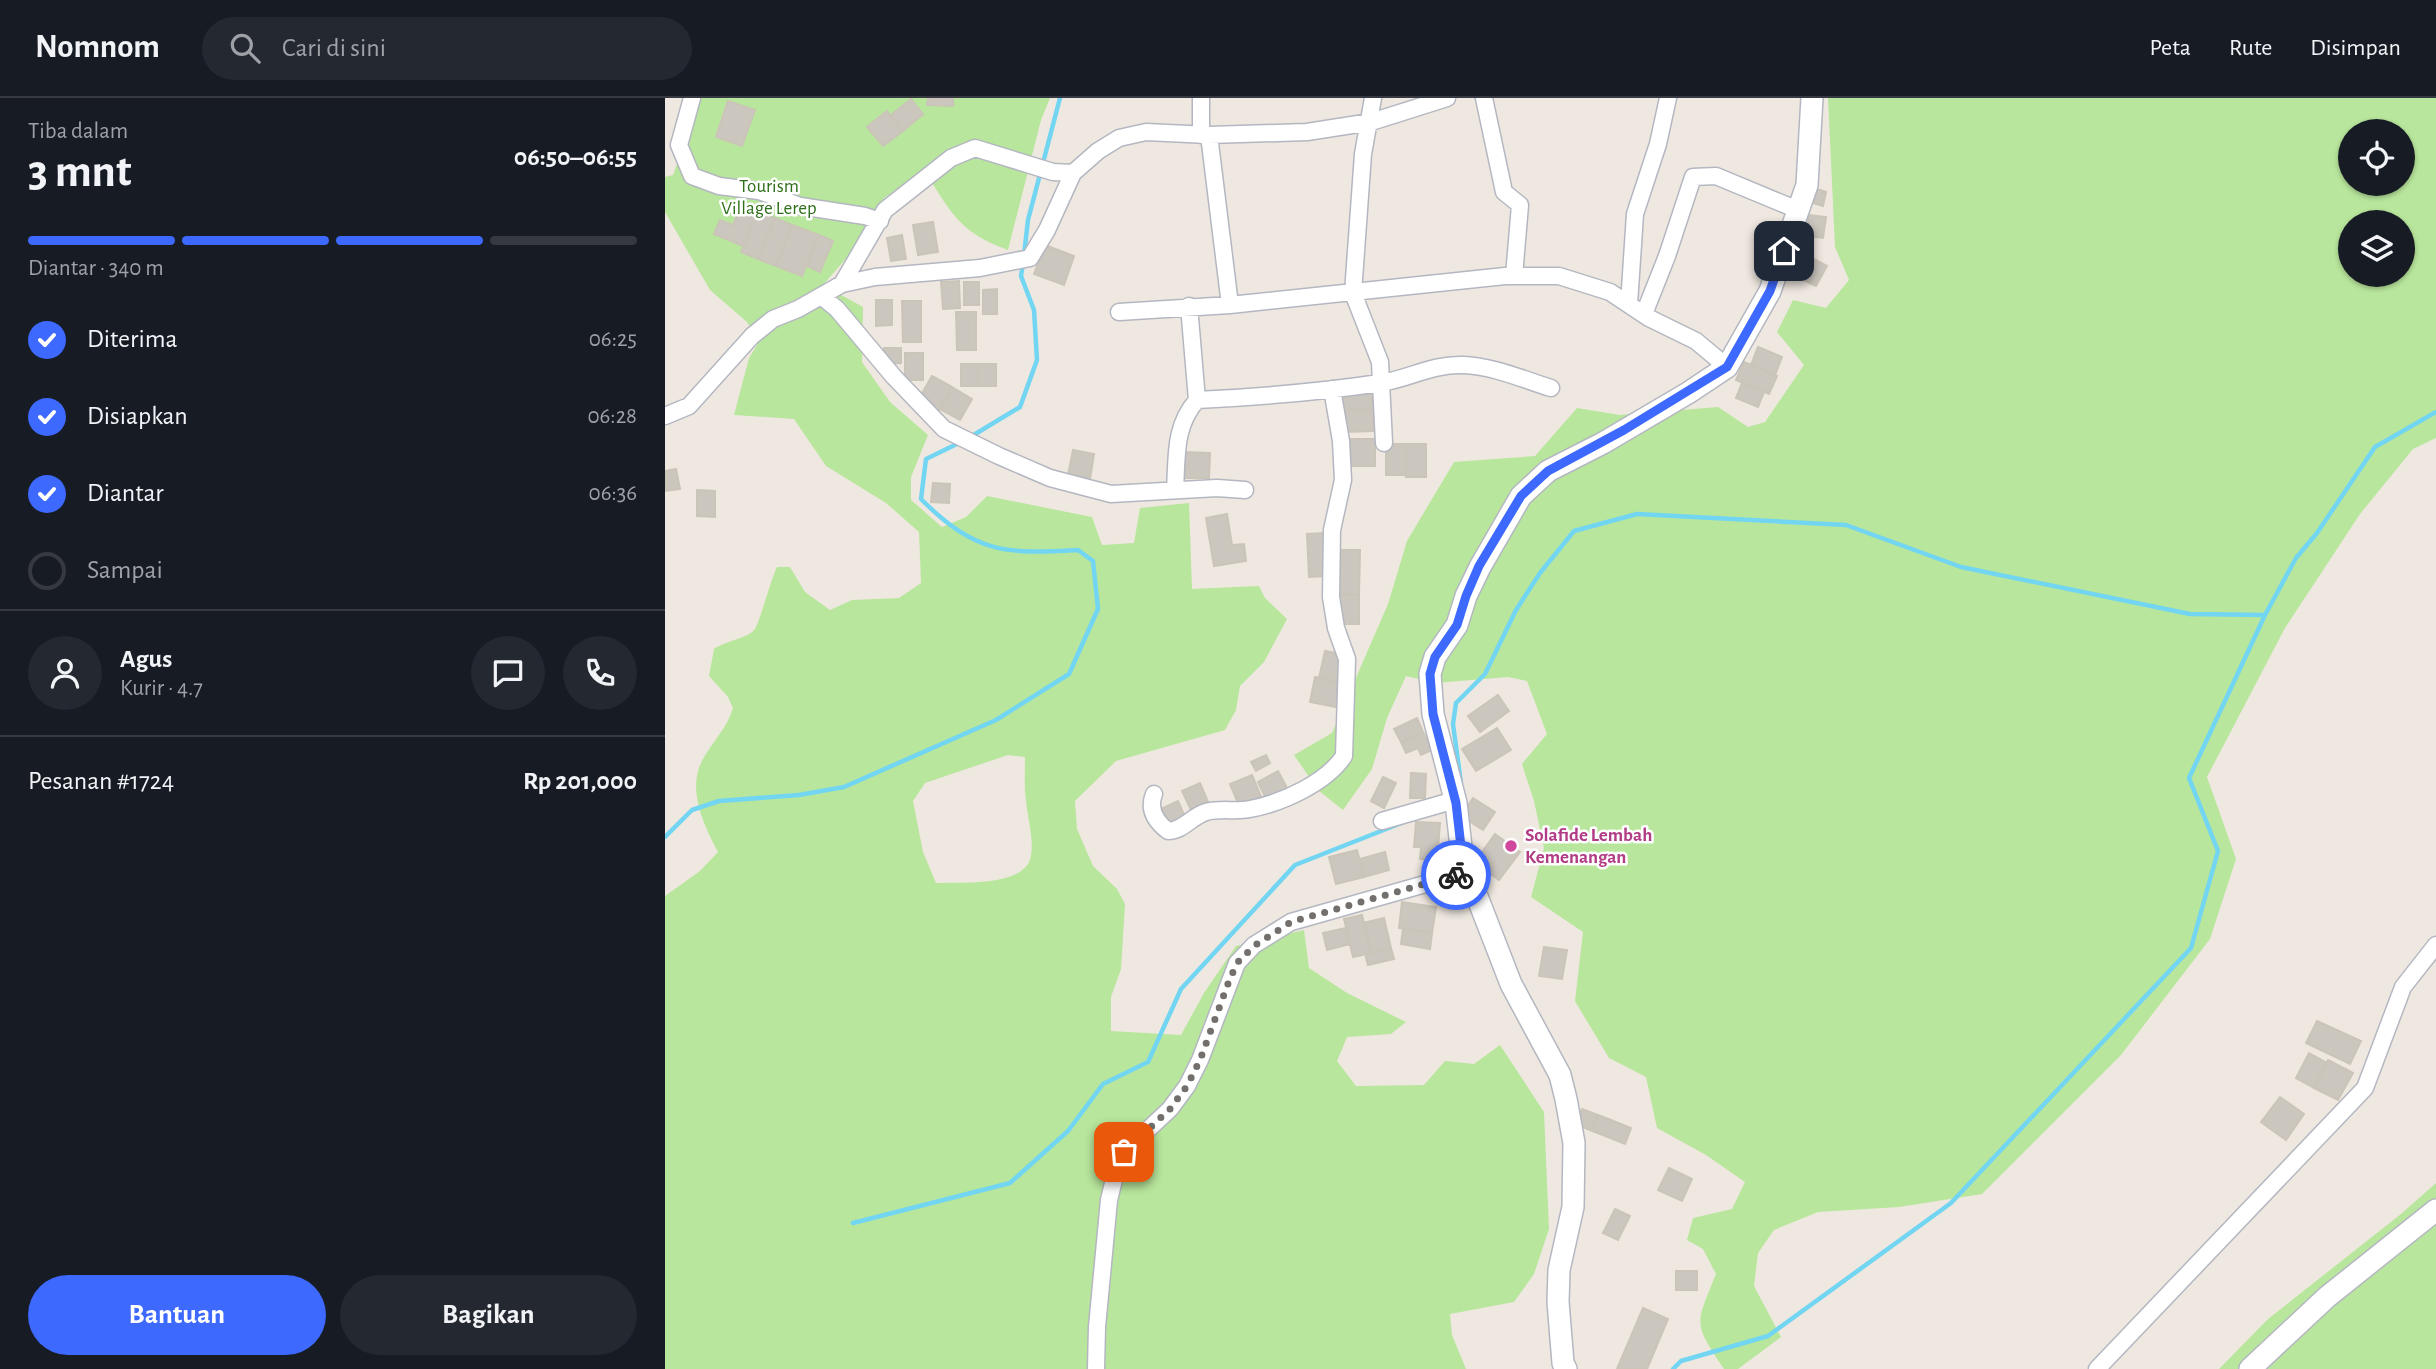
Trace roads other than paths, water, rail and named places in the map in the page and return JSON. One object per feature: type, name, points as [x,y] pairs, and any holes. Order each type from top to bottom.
[{"type":"street","points":[[692,98],[679,145],[692,176],[719,186],[759,191],[800,206],[865,216],[880,221]]},
{"type":"street","points":[[1201,98],[1230,305]]},
{"type":"street","points":[[1373,98],[1363,154],[1353,293],[1380,362],[1384,443]]},
{"type":"street","points":[[665,416],[689,405],[752,335],[773,319],[798,309],[842,284],[875,277],[980,268],[1023,259],[1047,230],[1073,173],[1119,138],[1146,132],[1205,135],[1307,132],[1371,121],[1447,98]]},
{"type":"street","points":[[1485,98],[1504,192],[1520,205],[1514,276]]},
{"type":"street","points":[[1629,304],[1635,214],[1658,144],[1668,98]]},
{"type":"street","points":[[1566,1369],[1563,1363],[1558,1302],[1559,1270],[1573,1207],[1574,1143],[1566,1099],[1551,1054],[1511,984],[1478,899],[1464,873],[1456,806],[1433,714],[1430,674],[1435,657],[1457,625],[1466,596],[1504,522],[1521,496],[1548,471],[1635,424],[1727,367],[1770,291],[1807,185],[1812,98]]},
{"type":"street","points":[[842,284],[885,210],[951,158],[975,148],[1053,172],[1073,173]]},
{"type":"street","points":[[1644,314],[1667,256],[1692,177],[1716,176],[1798,210]]},
{"type":"street","points":[[1118,312],[1230,305],[1514,276],[1559,276],[1610,292],[1644,314],[1696,341],[1727,367]]},
{"type":"street","points":[[821,296],[837,309],[894,377],[944,429],[968,442],[1050,478],[1111,494],[1245,490]]},
{"type":"street","points":[[1189,306],[1197,400]]},
{"type":"street","points":[[1175,490],[1178,431],[1187,411],[1197,400],[1282,396],[1382,383],[1404,379],[1422,370],[1462,365],[1495,370],[1551,388]]},
{"type":"street","points":[[1154,794],[1151,802],[1153,815],[1168,831],[1174,831],[1202,813],[1255,808],[1307,787],[1336,768],[1344,756],[1347,659],[1336,628],[1331,597],[1332,530],[1343,480],[1341,441],[1332,389]]},
{"type":"street","points":[[1382,821],[1456,806]]},
{"type":"street","points":[[1096,1369],[1097,1327],[1109,1200],[1118,1163],[1124,1152],[1170,1109],[1187,1086],[1200,1060],[1237,963],[1254,946],[1291,922],[1464,873]]},
{"type":"street","points":[[2097,1369],[2365,1088],[2403,987],[2436,945]]},
{"type":"street","points":[[2250,1369],[2327,1297],[2436,1210]]},
{"type":"waterway","points":[[1024,255],[1028,220],[1060,98]]},
{"type":"waterway","points":[[972,436],[1020,407],[1037,360],[1034,310],[1021,276],[1023,264]]},
{"type":"waterway","points":[[1673,1369],[1681,1361],[1768,1336],[1951,1203],[2191,948],[2218,851],[2189,778],[2265,615],[2296,558],[2317,533],[2375,447],[2436,412]]},
{"type":"waterway","points":[[665,837],[692,810],[719,801],[799,795],[844,787],[996,720],[1069,674],[1098,609],[1093,561],[1078,550],[1030,551],[993,547],[958,531],[921,499],[926,459],[961,442]]},
{"type":"waterway","points":[[1461,783],[1453,724],[1456,703],[1485,674],[1516,610],[1540,573],[1574,531],[1637,514],[1846,525],[1961,567],[2190,614],[2265,615]]},
{"type":"waterway","points":[[853,1223],[1010,1183],[1068,1131],[1103,1084],[1148,1062],[1181,989],[1295,865],[1404,822]]},
{"type":"place","name":"Solafide Lembah Kemenangan","points":[[1511,846]]},
{"type":"park label","name":"Tourism Village Lerep","points":[[769,197]]}]
